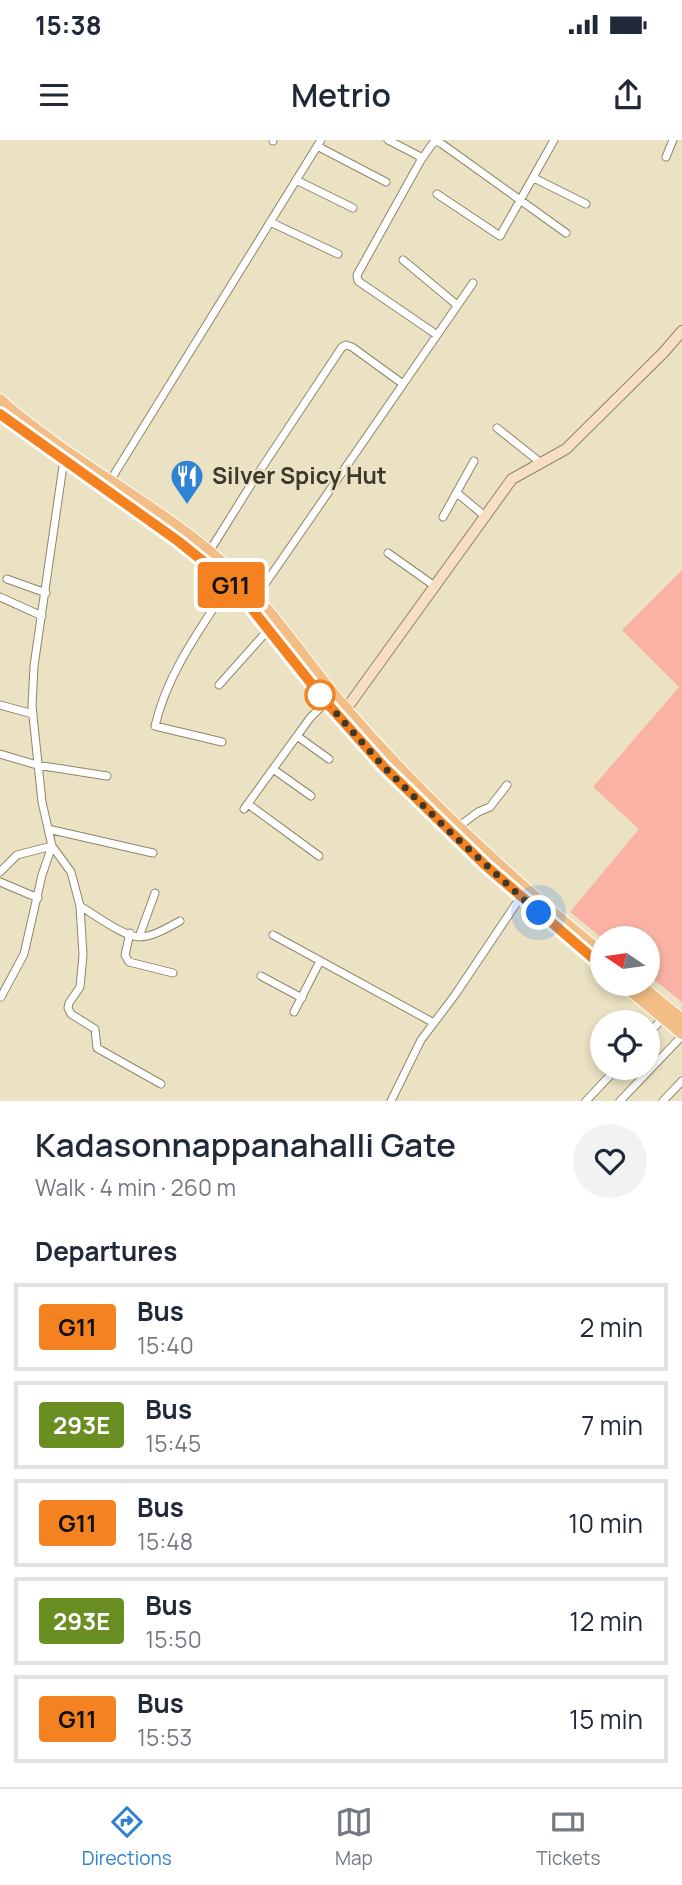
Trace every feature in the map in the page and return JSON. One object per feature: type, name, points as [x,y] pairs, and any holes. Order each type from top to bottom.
[{"type":"main road","points":[[0,400],[65,456],[256,597],[384,767],[451,833],[590,945]]},
{"type":"main road","points":[[0,414],[110,481],[209,552],[326,702],[343,714],[523,893],[590,955]]},
{"type":"main road","points":[[638,996],[682,1034]]},
{"type":"main road","points":[[653,996],[682,1020]]},
{"type":"street","points":[[388,140],[419,156],[421,160]]},
{"type":"street","points":[[437,194],[500,236],[554,140]]},
{"type":"street","points":[[666,157],[673,140]]},
{"type":"street","points":[[437,335],[358,281],[357,275],[433,143],[437,141],[566,233]]},
{"type":"street","points":[[110,481],[319,143],[386,182]]},
{"type":"street","points":[[534,178],[586,204]]},
{"type":"street","points":[[296,180],[353,208]]},
{"type":"street","points":[[270,222],[338,254]]},
{"type":"street","points":[[403,260],[457,305]]},
{"type":"street","points":[[256,597],[473,283]]},
{"type":"street","points":[[343,714],[512,479],[566,449],[682,331]]},
{"type":"street","points":[[209,552],[342,347],[352,347],[403,384]]},
{"type":"street","points":[[497,428],[541,463]]},
{"type":"street","points":[[65,456],[34,666],[33,714],[37,765],[48,830],[52,846],[71,872],[80,906],[83,955],[80,987],[68,1008],[71,1014],[95,1028],[97,1048],[161,1084]]},
{"type":"street","points":[[443,517],[474,461]]},
{"type":"street","points":[[457,493],[486,517]]},
{"type":"street","points":[[388,553],[436,587]]},
{"type":"street","points":[[7,579],[46,593]]},
{"type":"street","points":[[222,742],[155,726],[161,700],[177,668],[234,581]]},
{"type":"street","points":[[0,597],[42,616]]},
{"type":"street","points":[[219,685],[269,629]]},
{"type":"street","points":[[319,856],[246,807],[326,702]]},
{"type":"street","points":[[0,705],[33,714]]},
{"type":"street","points":[[298,736],[329,759]]},
{"type":"street","points":[[0,754],[37,765],[107,776]]},
{"type":"street","points":[[273,769],[311,796]]},
{"type":"street","points":[[458,827],[478,811],[490,807],[507,785]]},
{"type":"street","points":[[48,830],[153,853]]},
{"type":"street","points":[[0,872],[17,855],[52,846]]},
{"type":"street","points":[[1,997],[24,954],[52,846]]},
{"type":"street","points":[[0,882],[38,898]]},
{"type":"street","points":[[139,937],[155,893]]},
{"type":"street","points":[[391,1101],[421,1040],[523,893]]},
{"type":"street","points":[[80,906],[139,937],[180,921]]},
{"type":"street","points":[[130,933],[125,956],[129,962],[173,973]]},
{"type":"street","points":[[273,935],[434,1023]]},
{"type":"street","points":[[294,1012],[320,961]]},
{"type":"street","points":[[261,976],[302,998]]},
{"type":"street","points":[[660,1021],[664,1017]]},
{"type":"street","points":[[620,1101],[682,1034]]},
{"type":"street","points":[[586,1101],[606,1080]]},
{"type":"street","points":[[663,1101],[682,1081]]},
{"type":"shaded area","points":[[682,570],[682,1002],[660,985],[660,926],[590,926],[590,928],[570,912],[639,829],[593,787],[679,687],[622,630]]},
{"type":"bus line","name":"G11","points":[[0,414],[201,558],[230,584],[339,718],[384,767],[485,865],[590,956]]},
{"type":"place","name":"Silver Spicy Hut","points":[[187,506]]},
{"type":"route","points":[[320,695],[384,767],[451,833],[539,913]]}]
